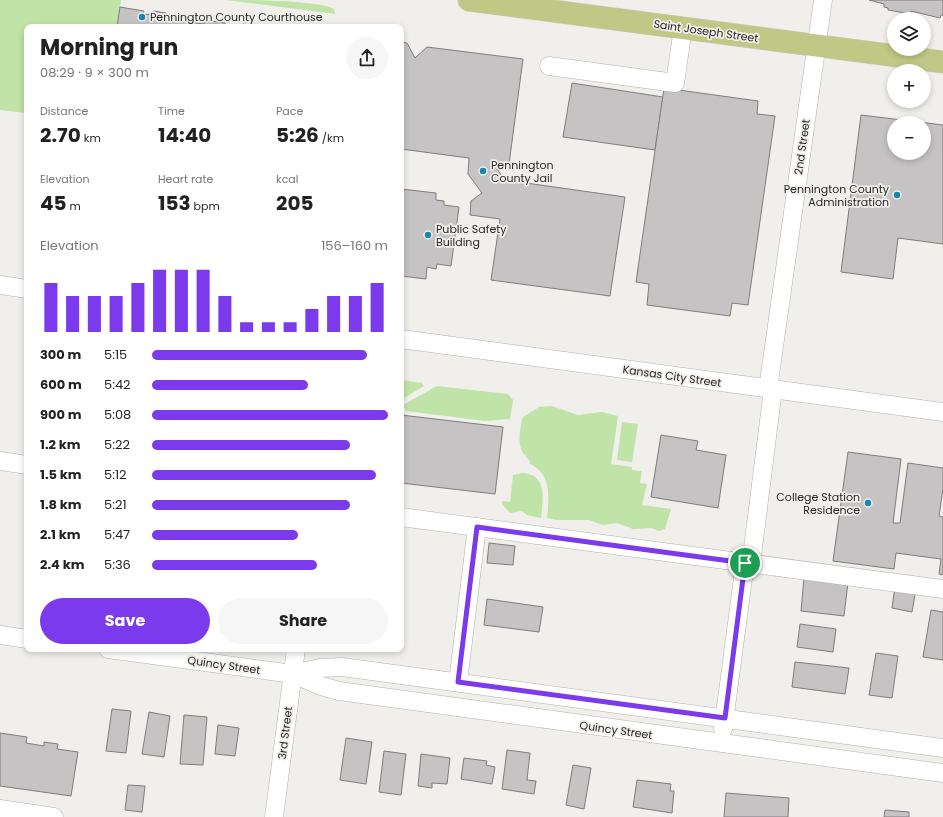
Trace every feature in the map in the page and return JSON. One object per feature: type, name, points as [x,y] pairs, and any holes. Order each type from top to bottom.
[{"type":"main road","name":"Saint Joseph Street","points":[[469,0],[556,6],[683,28],[943,62]]},
{"type":"street","name":"2nd Street","points":[[748,564],[770,389],[823,0]]},
{"type":"street","points":[[549,66],[674,83],[683,28]]},
{"type":"street","points":[[0,285],[24,289]]},
{"type":"street","name":"Kansas City Street","points":[[404,339],[943,412]]},
{"type":"street","points":[[0,461],[24,465]]},
{"type":"street","points":[[404,517],[943,589]]},
{"type":"street","points":[[458,682],[477,527]]},
{"type":"street","points":[[721,744],[748,564]]},
{"type":"street","points":[[0,635],[24,639]]},
{"type":"street","name":"Quincy Street","points":[[132,652],[293,674],[321,686],[339,691],[943,773]]},
{"type":"street","name":"3rd Street","points":[[274,817],[296,652]]},
{"type":"street","name":"Quincy Street","points":[[293,674],[320,668],[342,667],[943,748]]},
{"type":"street","points":[[0,810],[54,817]]},
{"type":"green space","points":[[0,0],[121,0],[117,24],[24,24],[24,113],[0,110]]},
{"type":"green space","points":[[226,0],[299,2],[326,6],[334,9],[335,14]]},
{"type":"green space","points":[[404,380],[422,383],[424,386],[404,398]]},
{"type":"green space","points":[[437,386],[508,394],[513,400],[510,419],[485,421],[406,411],[404,404]]},
{"type":"green space","points":[[552,406],[578,415],[602,412],[618,416],[611,464],[632,467],[632,470],[642,471],[640,483],[647,484],[642,505],[671,509],[665,529],[659,531],[651,528],[633,529],[617,523],[603,525],[589,520],[557,520],[547,518],[548,487],[546,480],[537,468],[530,464],[529,459],[523,453],[520,445],[520,435],[523,417],[539,407]]},
{"type":"green space","points":[[622,422],[638,424],[632,462],[617,460]]},
{"type":"green space","points":[[522,473],[530,474],[540,483],[543,496],[541,518],[527,515],[522,511],[510,513],[502,504],[502,501],[510,502],[513,475]]},
{"type":"building","points":[[869,0],[943,0],[943,15],[941,15],[940,18],[931,16],[931,12],[900,12],[888,10],[888,8],[884,7],[884,4]]},
{"type":"building","name":"Pennington County Courthouse","points":[[120,7],[144,11],[143,14],[153,15],[153,11],[166,13],[166,17],[177,19],[178,15],[188,17],[188,22],[204,24],[117,24]]},
{"type":"building","name":"Pennington County Courthouse","points":[[204,20],[225,23],[204,24]]},
{"type":"building","name":"Pennington County Jail","points":[[404,42],[407,43],[415,58],[427,47],[523,59],[509,164],[504,164],[497,169],[505,180],[625,197],[610,296],[491,280],[500,219],[470,215],[471,201],[482,193],[468,174],[469,158],[404,149]]},
{"type":"building","points":[[572,83],[663,97],[655,150],[563,137]]},
{"type":"building","points":[[664,88],[758,101],[757,114],[775,116],[748,305],[732,303],[730,316],[647,305],[649,284],[636,282]]},
{"type":"building","name":"Pennington County Administration","points":[[861,115],[887,118],[887,160],[931,160],[931,124],[943,125],[943,244],[898,238],[893,279],[841,272]]},
{"type":"building","name":"Public Safety Building","points":[[404,189],[436,193],[436,200],[444,201],[444,205],[459,207],[451,266],[437,264],[436,269],[427,267],[426,279],[404,276]]},
{"type":"building","points":[[404,415],[503,427],[495,494],[404,483]]},
{"type":"building","points":[[661,435],[698,441],[696,450],[726,455],[718,508],[651,497]]},
{"type":"building","name":"College Station Residence","points":[[848,452],[901,459],[893,523],[900,523],[908,463],[943,468],[943,489],[939,516],[943,517],[943,575],[939,574],[941,559],[896,553],[894,569],[833,561]]},
{"type":"building","points":[[489,543],[515,546],[513,565],[487,563]]},
{"type":"building","points":[[804,577],[848,582],[844,616],[801,611]]},
{"type":"building","points":[[895,586],[916,589],[912,612],[892,608]]},
{"type":"building","points":[[487,599],[543,607],[539,632],[484,625]]},
{"type":"building","points":[[931,610],[943,612],[943,660],[923,657]]},
{"type":"building","points":[[800,624],[836,629],[833,652],[797,647]]},
{"type":"building","points":[[876,653],[898,656],[892,698],[869,695]]},
{"type":"building","points":[[795,662],[849,668],[845,694],[792,687]]},
{"type":"building","points":[[112,709],[131,711],[126,753],[106,751]]},
{"type":"building","points":[[149,712],[170,716],[164,757],[142,754]]},
{"type":"building","points":[[184,715],[207,717],[203,765],[180,764]]},
{"type":"building","points":[[218,725],[239,728],[235,756],[215,754]]},
{"type":"building","points":[[0,733],[27,737],[26,743],[44,746],[44,742],[58,744],[57,749],[78,752],[71,796],[0,786]]},
{"type":"building","points":[[346,738],[372,742],[366,784],[340,780]]},
{"type":"building","points":[[507,750],[530,753],[527,780],[536,781],[534,794],[502,789]]},
{"type":"building","points":[[384,751],[406,754],[401,795],[379,792]]},
{"type":"building","points":[[421,754],[450,758],[447,784],[432,783],[432,788],[418,786]]},
{"type":"building","points":[[464,758],[487,761],[486,765],[495,767],[492,784],[461,779]]},
{"type":"building","points":[[573,765],[591,768],[584,809],[566,805]]},
{"type":"building","points":[[637,780],[671,784],[670,791],[674,791],[672,813],[633,807]]},
{"type":"building","points":[[128,785],[145,786],[142,812],[125,810]]},
{"type":"building","points":[[726,793],[789,798],[788,817],[724,817]]},
{"type":"building","points":[[885,810],[909,812],[909,817],[884,817]]},
{"type":"place","name":"Pennington County Courthouse","points":[[142,17]]},
{"type":"place","name":"Pennington County Jail","points":[[483,171]]},
{"type":"place","name":"Pennington County Administration","points":[[897,195]]},
{"type":"place","name":"Public Safety Building","points":[[428,235]]},
{"type":"place","name":"College Station Residence","points":[[868,503]]},
{"type":"route","points":[[477,527],[745,563],[725,718],[458,682],[477,527]]}]
